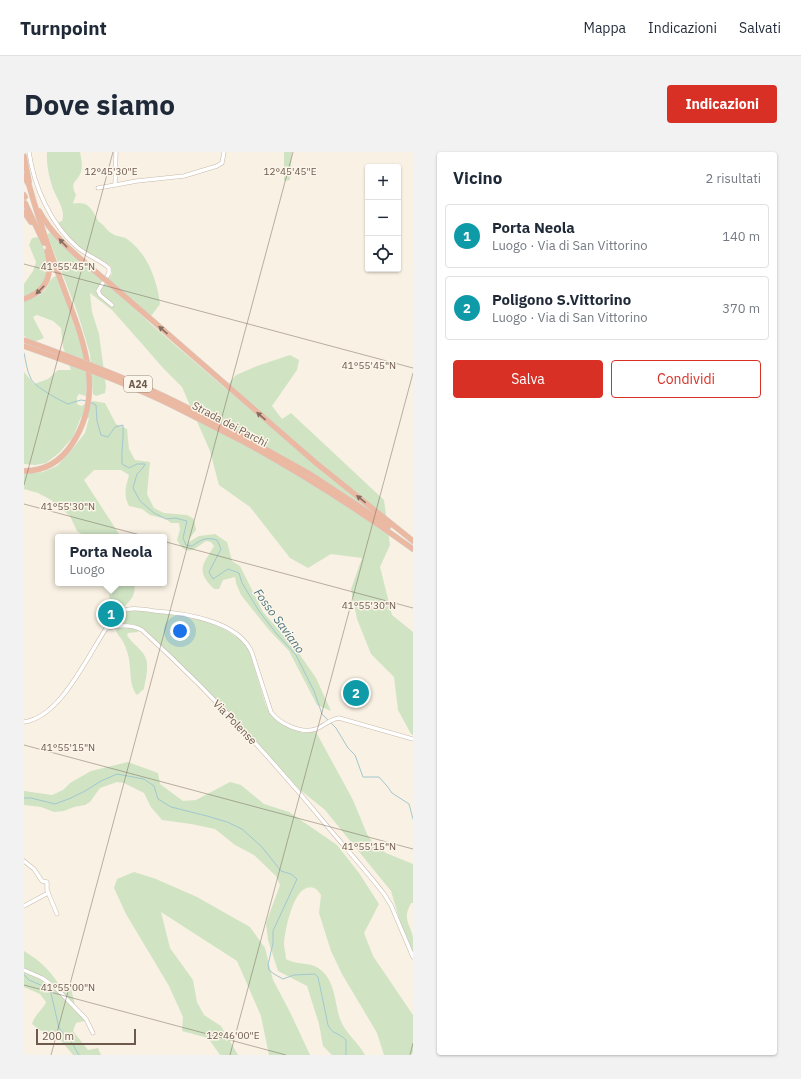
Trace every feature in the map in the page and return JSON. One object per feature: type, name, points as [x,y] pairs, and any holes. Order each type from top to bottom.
[{"type":"highway","points":[[24,156],[32,197],[84,346],[89,372],[90,390],[85,418],[75,440],[61,458],[46,467],[24,471]]},
{"type":"highway","points":[[24,176],[29,185]]},
{"type":"highway","points":[[32,197],[45,221],[70,249],[313,460],[413,542]]},
{"type":"highway","points":[[25,201],[49,247]]},
{"type":"highway","points":[[25,201],[35,225],[39,230],[47,252],[49,265],[49,274],[41,289],[25,299]]},
{"type":"highway","points":[[24,212],[39,230]]},
{"type":"highway","name":"Strada dei Parchi","points":[[24,340],[86,363],[170,399],[313,476],[413,542]]},
{"type":"highway","name":"Strada dei Parchi","points":[[24,346],[80,366],[153,396],[247,441],[365,515],[413,549]]},
{"type":"street","points":[[28,152],[43,201],[53,220],[77,248],[106,265],[110,269],[108,276],[98,291],[100,295],[112,305]]},
{"type":"street","points":[[115,185],[116,152]]},
{"type":"street","points":[[98,188],[140,180],[180,177],[209,169],[221,165],[224,158],[224,152]]},
{"type":"street","points":[[24,722],[39,718],[54,705],[70,685],[117,613],[124,610],[133,609],[181,613],[195,616],[215,623],[241,638],[249,647],[254,659],[268,706],[274,716],[289,726],[302,730],[314,730],[335,718],[347,719],[413,739]]},
{"type":"street","name":"Via Polense","points":[[107,628],[126,626],[135,627],[142,630],[195,681],[262,750],[298,790],[384,894],[393,910],[413,957]]},
{"type":"street","points":[[24,861],[34,869],[42,881],[47,882],[48,893],[57,914]]},
{"type":"street","points":[[24,906],[48,893]]},
{"type":"street","points":[[24,970],[42,978],[56,988],[86,1019],[93,1033]]},
{"type":"street","points":[[56,988],[65,985]]},
{"type":"green space","points":[[47,152],[80,152],[82,170],[73,184],[76,195],[73,203],[83,203],[89,207],[99,222],[109,232],[124,237],[141,252],[154,277],[159,295],[160,304],[151,316],[108,279],[112,274],[111,266],[78,247],[57,223],[62,221],[63,213],[50,180],[47,166]]},
{"type":"green space","points":[[284,152],[292,152],[290,180],[284,181]]},
{"type":"green space","points":[[52,232],[153,326],[225,388],[236,375],[257,366],[290,355],[299,360],[297,370],[272,406],[282,419],[291,413],[384,500],[390,545],[380,567],[392,615],[413,632],[413,735],[411,734],[398,710],[394,677],[371,654],[357,619],[351,589],[362,558],[331,554],[308,568],[290,558],[250,507],[219,485],[210,451],[182,387],[163,368],[112,310],[90,293],[92,312],[99,334],[106,386],[105,393],[96,396],[93,394],[90,354],[78,314],[47,234]]},
{"type":"green space","points":[[39,237],[47,258],[48,264],[46,277],[35,292],[24,297],[24,284],[33,271],[36,262],[29,245],[32,238]]},
{"type":"green space","points":[[55,276],[58,278],[84,355],[87,379],[86,396],[79,394],[77,397],[77,404],[81,406],[93,401],[105,403],[116,424],[127,429],[129,449],[135,460],[150,462],[147,494],[154,508],[164,513],[187,515],[194,519],[196,530],[189,539],[189,542],[199,536],[215,534],[227,542],[232,561],[240,566],[263,612],[298,652],[316,678],[331,711],[317,705],[289,651],[269,630],[241,595],[235,577],[223,580],[219,589],[214,589],[204,577],[204,563],[214,546],[211,542],[206,541],[191,550],[184,549],[177,540],[180,529],[179,523],[171,523],[166,519],[150,515],[142,509],[129,506],[126,498],[126,487],[129,475],[121,470],[94,470],[84,480],[119,534],[82,534],[77,531],[70,516],[51,500],[38,493],[24,489],[24,474],[43,472],[57,466],[85,433],[89,418],[81,417],[73,437],[59,453],[46,463],[35,465],[24,464],[24,372],[34,384],[48,379],[58,370],[71,370],[63,347],[61,328],[53,321],[37,315],[33,317],[44,338],[34,342],[24,336],[24,301],[41,294],[51,279]]},
{"type":"green space","points":[[108,586],[134,586],[133,596],[124,607],[114,608],[110,603]]},
{"type":"green space","points":[[133,610],[173,614],[205,621],[222,628],[240,639],[249,650],[266,706],[271,715],[283,724],[303,733],[316,732],[353,800],[367,834],[373,843],[386,853],[413,864],[413,903],[411,903],[408,909],[407,918],[413,937],[413,954],[402,928],[391,891],[325,810],[299,789],[263,749],[144,629],[131,624],[114,623],[118,615],[123,612]]},
{"type":"green space","points":[[120,627],[134,627],[139,629],[138,632],[128,633],[127,635],[145,656],[147,665],[144,689],[137,695],[132,686],[127,651],[116,630]]},
{"type":"green space","points":[[128,762],[158,773],[160,784],[183,801],[196,800],[230,782],[241,785],[264,804],[289,812],[337,845],[359,873],[379,904],[364,933],[373,956],[413,1015],[413,1055],[384,1055],[377,1033],[342,974],[331,951],[319,913],[321,895],[314,888],[307,888],[301,892],[292,908],[285,937],[284,946],[286,959],[313,965],[326,975],[332,986],[342,1024],[365,1055],[332,1055],[323,1046],[319,1024],[307,986],[278,971],[268,940],[266,923],[280,885],[276,876],[254,855],[235,845],[215,829],[162,820],[151,807],[144,793],[124,783],[117,782],[100,788],[90,802],[64,811],[54,812],[41,807],[24,805],[24,791],[52,795],[63,790],[70,783],[91,771]]},
{"type":"green space","points":[[134,872],[156,879],[197,897],[250,927],[265,948],[273,980],[310,1055],[269,1055],[261,1016],[237,961],[161,912],[170,948],[193,980],[197,1002],[204,1015],[221,1026],[238,1055],[220,1055],[208,1038],[182,1031],[183,1017],[169,986],[126,914],[114,888],[117,879]]},
{"type":"green space","points":[[24,951],[46,968],[56,979],[63,992],[71,989],[75,1005],[85,1021],[76,1023],[73,1031],[88,1050],[98,1048],[101,1055],[73,1055],[58,1037],[40,1030],[32,1024],[46,1002],[40,994],[24,987]]},
{"type":"waterway","name":"Fosso Saviano","points":[[24,353],[31,379],[37,386],[68,404],[81,400],[87,401]]},
{"type":"waterway","name":"Fosso Saviano","points":[[90,402],[96,405],[97,421],[101,435],[108,437],[115,427],[123,425],[122,464],[129,468],[137,464],[145,464],[137,474],[133,488],[140,501],[154,513],[166,519],[175,518],[187,521],[183,538],[186,545],[192,546],[201,540],[207,539],[217,540],[221,549],[209,572],[213,579],[228,569],[239,573],[242,583],[259,611],[296,655],[314,691],[322,714],[336,728],[348,748],[355,755],[363,777],[379,777],[392,793],[409,804],[413,819]]},
{"type":"waterway","points":[[24,798],[31,798],[55,804],[71,798],[117,774],[144,779],[154,786],[158,799],[171,807],[227,822],[242,829],[262,847],[281,871],[291,874],[297,879],[273,931],[273,943],[268,965],[269,970],[283,979],[294,975],[315,974],[318,977],[328,1025],[334,1032],[346,1040],[346,1055]]},
{"type":"waterway","points":[[24,975],[29,980],[50,989],[59,1028],[72,1043],[79,1055]]},
{"type":"place","name":"Porta Neola","points":[[111,614]]},
{"type":"place","name":"Poligono S.Vittorino","points":[[356,693]]}]
